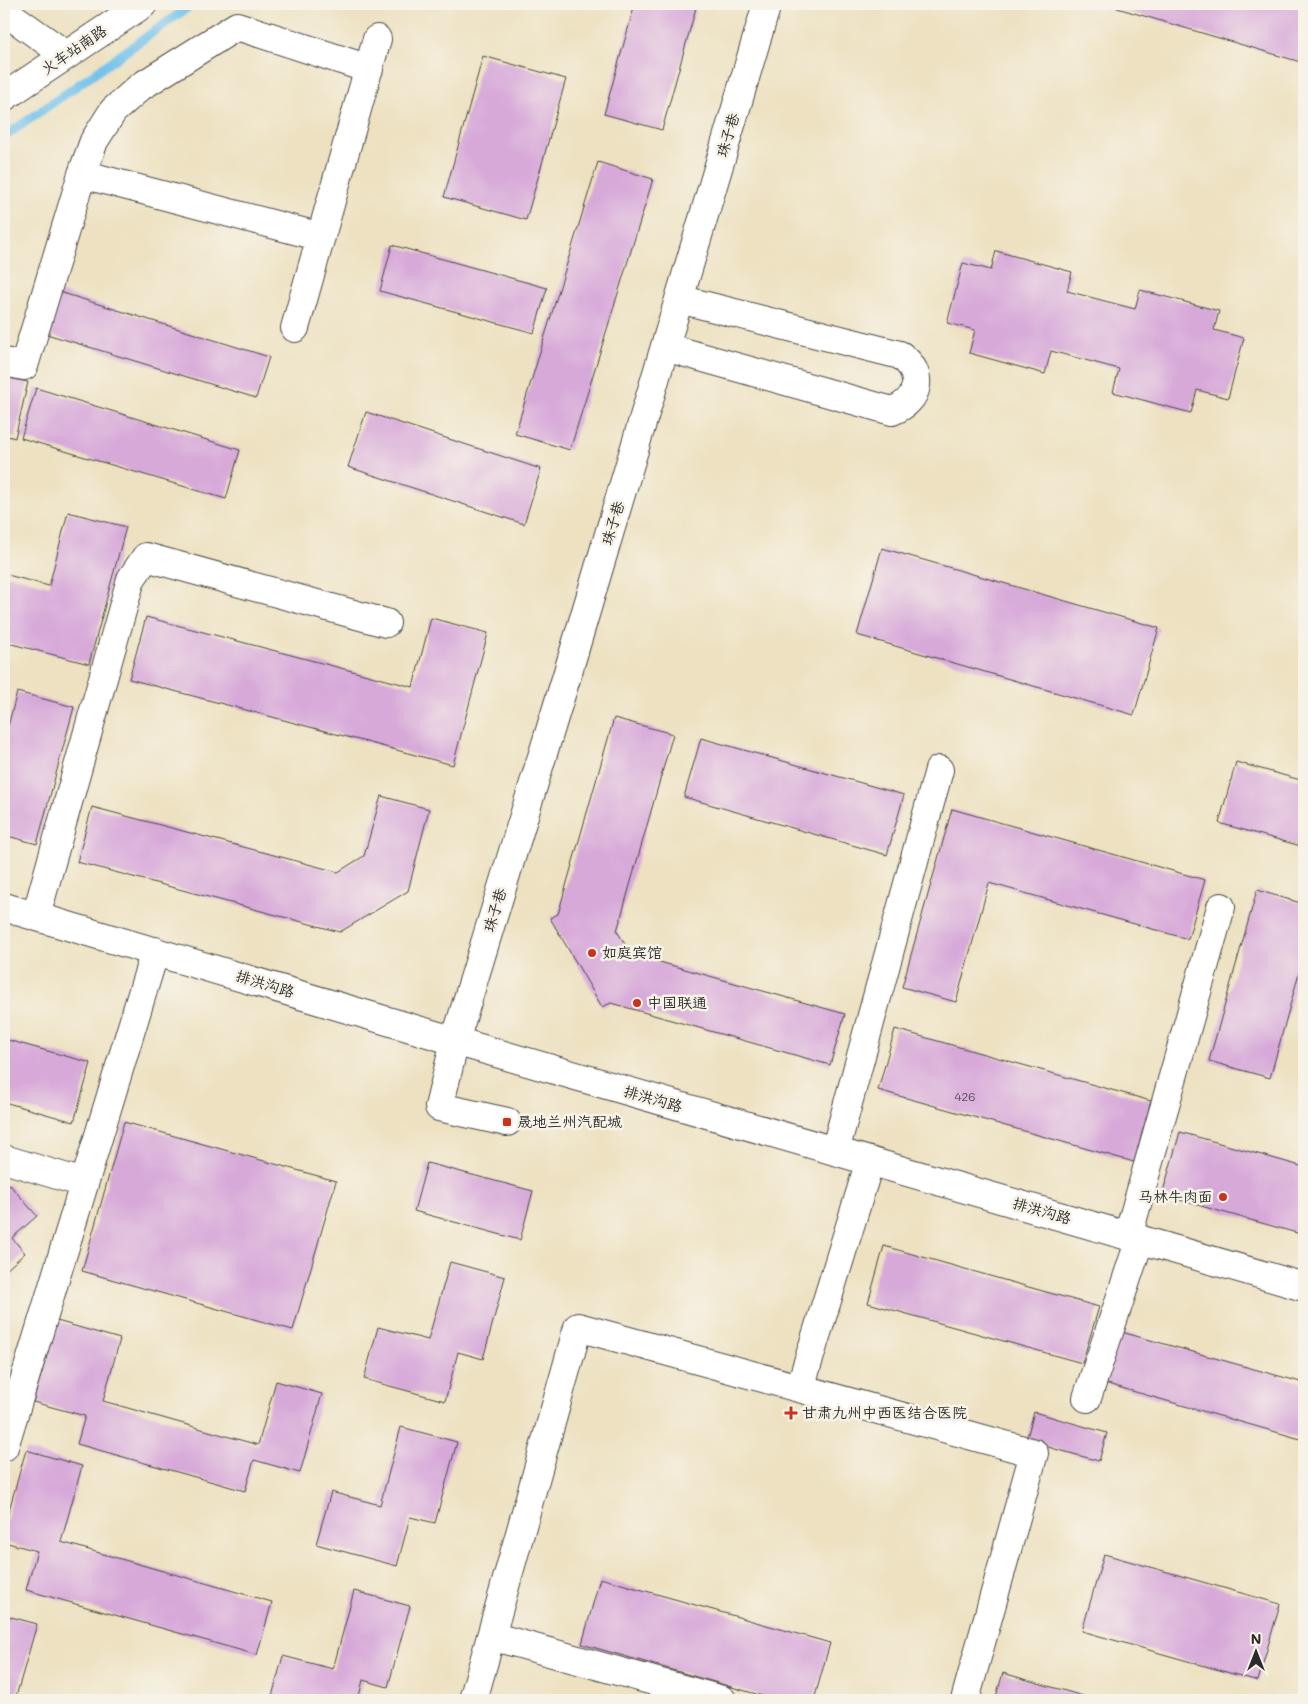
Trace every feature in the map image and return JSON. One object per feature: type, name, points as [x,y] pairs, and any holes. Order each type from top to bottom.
[{"type":"street","name":"火车站南路","points":[[4,97],[143,4]]},
{"type":"street","name":"珠子巷","points":[[506,1122],[440,1106],[455,1041],[568,675],[766,4]]},
{"type":"street","points":[[4,11],[66,55]]},
{"type":"street","points":[[4,362],[24,366],[82,174],[94,141],[114,111],[140,87],[237,26],[369,69]]},
{"type":"street","points":[[295,328],[377,39]]},
{"type":"street","points":[[82,174],[321,237]]},
{"type":"street","points":[[665,347],[892,412],[902,408],[911,400],[915,389],[916,379],[914,370],[908,361],[900,355],[679,299]]},
{"type":"street","points":[[36,916],[131,579],[146,557],[386,623]]},
{"type":"street","points":[[834,1151],[939,770]]},
{"type":"street","name":"排洪沟路","points":[[4,907],[455,1041],[1304,1287]]},
{"type":"street","points":[[1087,1398],[1134,1238],[1221,907]]},
{"type":"street","points":[[4,1447],[154,951]]},
{"type":"street","points":[[4,1159],[84,1183]]},
{"type":"street","points":[[800,1388],[870,1161]]},
{"type":"street","points":[[473,1700],[578,1327],[1034,1453],[964,1700]]},
{"type":"street","points":[[491,1636],[722,1700]]},
{"type":"building","points":[[635,4],[697,4],[662,130],[604,114]]},
{"type":"building","points":[[1119,4],[1304,4],[1304,63],[1117,8]]},
{"type":"building","points":[[483,56],[566,79],[526,220],[444,197]]},
{"type":"building","points":[[598,162],[653,179],[570,450],[515,434]]},
{"type":"building","points":[[392,245],[547,288],[534,333],[380,291]]},
{"type":"building","points":[[996,251],[1072,272],[1067,291],[1135,309],[1140,290],[1219,311],[1214,330],[1244,338],[1228,398],[1197,390],[1191,413],[1113,392],[1119,369],[1051,351],[1045,374],[969,353],[975,330],[947,323],[963,263],[991,270]]},
{"type":"building","points":[[53,290],[269,357],[256,398],[40,332]]},
{"type":"building","points":[[4,377],[28,382],[15,438],[4,435]]},
{"type":"building","points":[[36,388],[240,450],[226,499],[21,438]]},
{"type":"building","points":[[366,412],[541,469],[524,524],[348,467]]},
{"type":"building","points":[[68,512],[126,527],[89,664],[4,642],[4,574],[49,586]]},
{"type":"building","points":[[882,548],[1159,628],[1134,715],[857,635]]},
{"type":"building","points":[[146,617],[413,687],[431,618],[488,633],[453,765],[129,679]]},
{"type":"building","points":[[17,692],[74,707],[37,844],[4,835],[4,742]]},
{"type":"building","points":[[614,718],[673,734],[617,931],[631,954],[845,1014],[830,1065],[611,1003],[602,1007],[550,918],[558,914]]},
{"type":"building","points":[[701,738],[904,795],[887,855],[684,797]]},
{"type":"building","points":[[1236,762],[1304,781],[1304,847],[1219,823]]},
{"type":"building","points":[[381,796],[429,809],[408,891],[340,932],[77,862],[92,807],[338,872],[364,856]]},
{"type":"building","points":[[952,809],[1205,880],[1188,939],[989,883],[956,1002],[902,987]]},
{"type":"building","points":[[1257,890],[1304,904],[1304,955],[1270,1078],[1209,1061]]},
{"type":"building","points":[[895,1029],[1151,1101],[1134,1162],[878,1090]]},
{"type":"building","points":[[4,1039],[91,1063],[74,1122],[4,1102]]},
{"type":"building","points":[[124,1122],[336,1181],[293,1330],[82,1271]]},
{"type":"building","points":[[1180,1132],[1304,1167],[1304,1235],[1162,1195]]},
{"type":"building","points":[[427,1163],[533,1191],[520,1240],[414,1211]]},
{"type":"building","points":[[9,1184],[37,1216],[12,1238],[25,1253],[4,1272],[4,1188]]},
{"type":"building","points":[[884,1246],[1099,1307],[1082,1363],[868,1303]]},
{"type":"building","points":[[450,1262],[505,1277],[483,1359],[458,1352],[445,1401],[364,1379],[378,1327],[428,1340]]},
{"type":"building","points":[[57,1321],[120,1339],[103,1401],[258,1445],[276,1381],[322,1394],[300,1473],[254,1460],[245,1491],[77,1444],[85,1416],[33,1402]]},
{"type":"building","points":[[1118,1331],[1304,1383],[1304,1440],[1104,1383]]},
{"type":"building","points":[[1034,1412],[1107,1433],[1099,1461],[1026,1441]]},
{"type":"building","points":[[401,1427],[457,1442],[435,1523],[410,1517],[397,1566],[316,1544],[331,1492],[380,1505]]},
{"type":"building","points":[[26,1450],[82,1466],[61,1542],[272,1602],[257,1655],[26,1590],[37,1551],[4,1542],[4,1528]]},
{"type":"building","points":[[1104,1554],[1280,1604],[1258,1681],[1082,1631]]},
{"type":"building","points":[[600,1578],[830,1643],[814,1700],[777,1700],[582,1644]]},
{"type":"building","points":[[354,1591],[410,1606],[388,1687],[363,1680],[358,1700],[271,1700],[283,1656],[333,1669]]},
{"type":"building","points":[[4,1615],[37,1624],[15,1700],[4,1700]]},
{"type":"building","points":[[1003,1673],[1097,1700],[995,1700]]},
{"type":"waterway","points":[[4,137],[193,4]]},
{"type":"place","name":"如庭宾馆","points":[[592,953]]},
{"type":"place","name":"中国联通","points":[[637,1003]]},
{"type":"place","name":"晟地兰州汽配城","points":[[507,1122]]},
{"type":"place","name":"马林牛肉面","points":[[1223,1197]]},
{"type":"place","name":"甘肃九州中西医结合医院","points":[[791,1413]]}]
